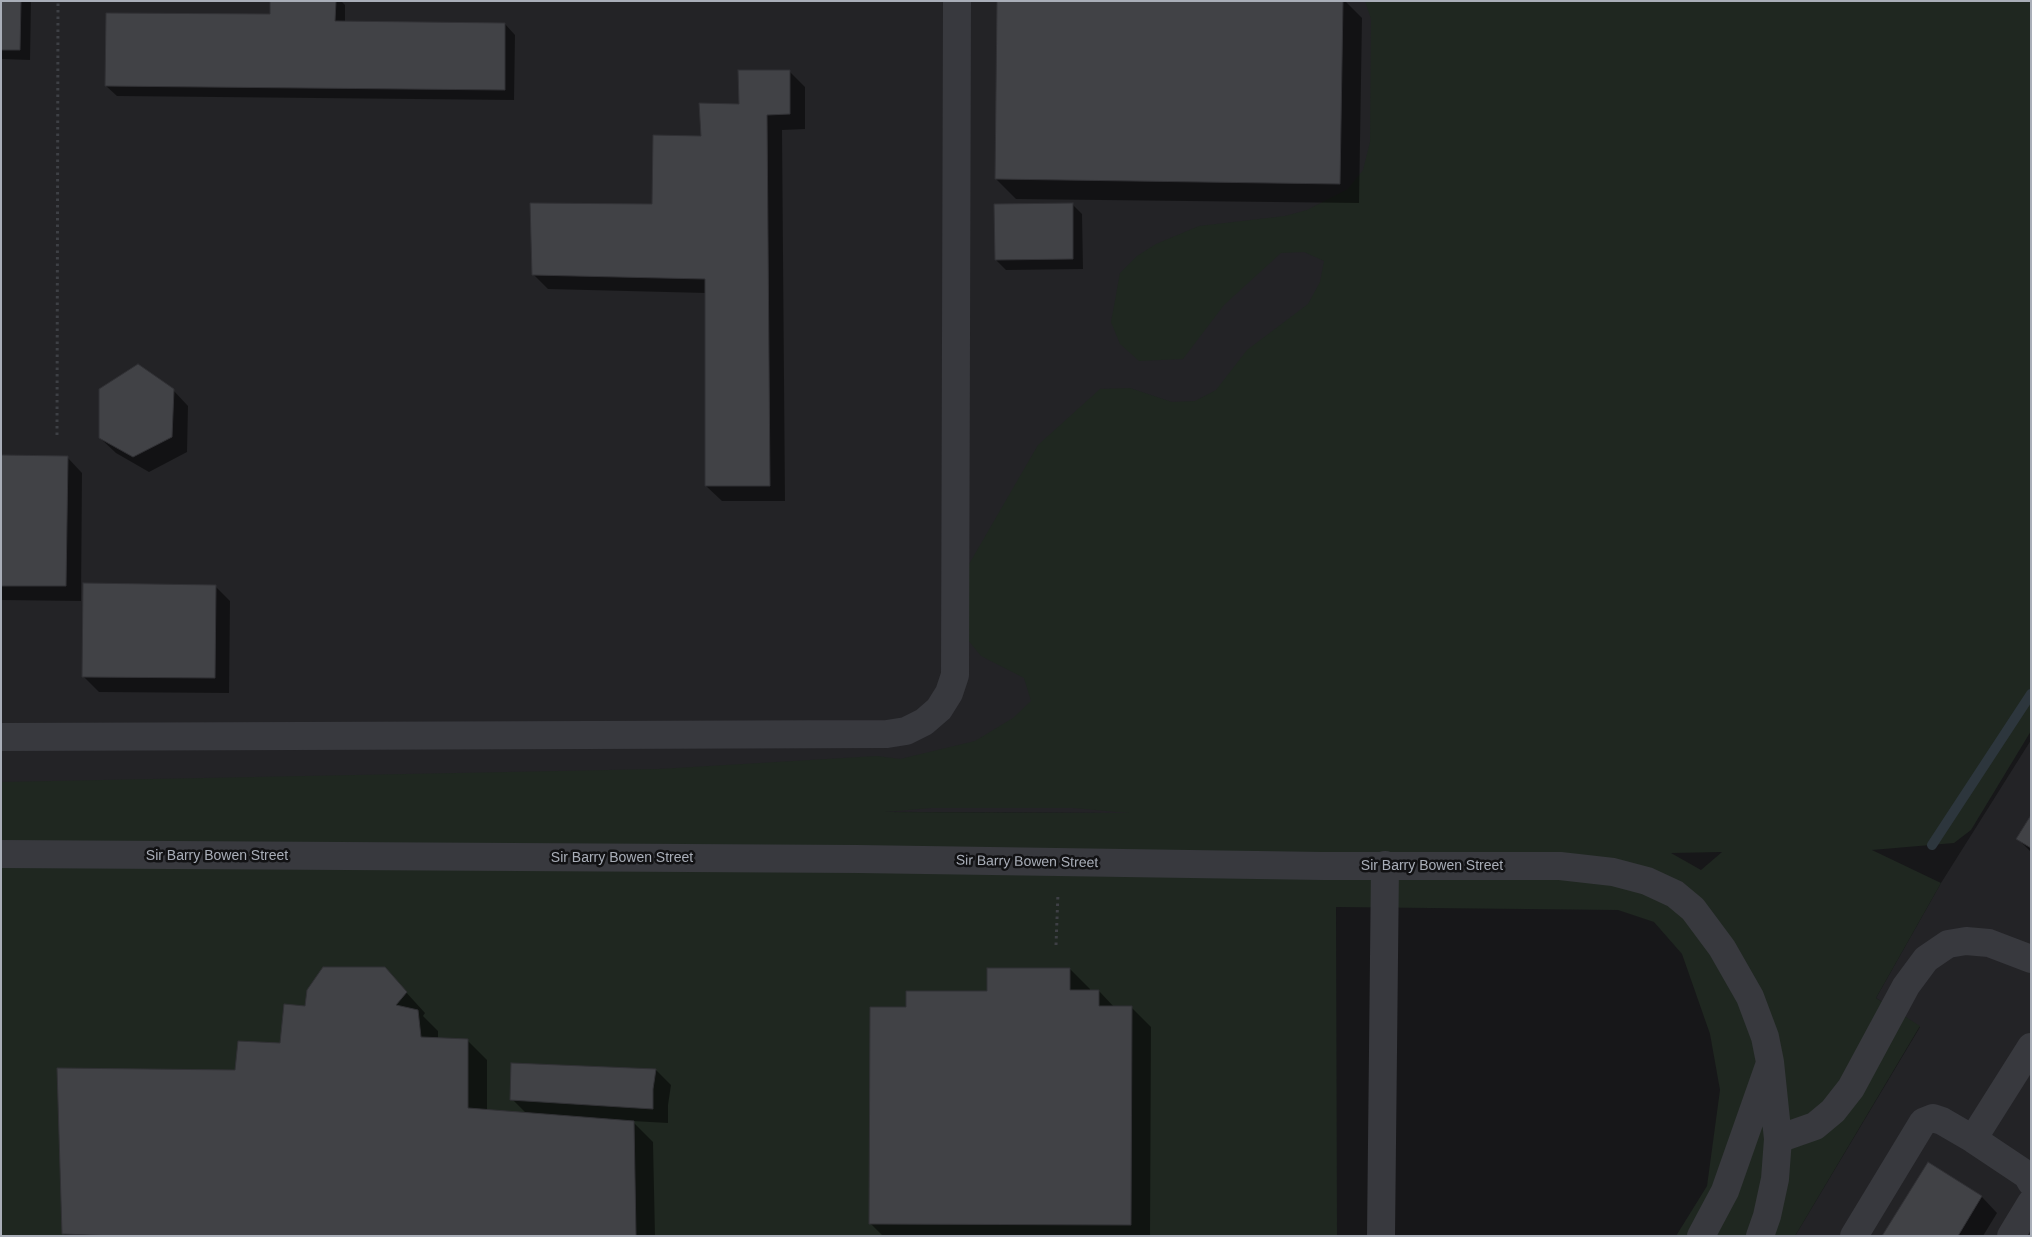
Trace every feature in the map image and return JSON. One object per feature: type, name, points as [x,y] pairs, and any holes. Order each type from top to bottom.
[{"type":"street","points":[[1,737],[887,734],[906,731],[924,722],[938,709],[949,693],[955,675],[957,1]]},
{"type":"street","name":"Sir Barry Bowen Street","points":[[1,854],[1569,867],[1613,872],[1647,881],[1675,894],[1693,909],[1722,948],[1750,997],[1765,1036],[1770,1062],[1778,1139],[1775,1179],[1767,1216],[1760,1236]]},
{"type":"street","points":[[1381,1236],[1385,865]]},
{"type":"street","points":[[1778,1139],[1815,1126],[1833,1111],[1850,1088],[1906,986],[1926,959],[1948,944],[1966,941],[1989,943],[2031,959]]},
{"type":"street","points":[[1973,1139],[2031,1047]]},
{"type":"street","points":[[1701,1236],[1725,1190],[1770,1062]]},
{"type":"street","points":[[1854,1236],[1924,1122],[1933,1118],[1942,1121],[1973,1139],[2027,1176],[2031,1182]]},
{"type":"street","points":[[2011,1236],[2031,1203]]},
{"type":"path","points":[[57,435],[58,1]]},
{"type":"path","points":[[1056,945],[1058,862]]},
{"type":"shaded area","points":[[1,1],[1369,1],[1467,815],[1,807]]},
{"type":"shaded area","points":[[1365,1],[2031,1],[2031,731],[1971,830],[1954,843],[1872,850],[1941,883],[1876,998],[1920,1026],[1795,1236],[1676,1236],[1707,1186],[1720,1090],[1710,1034],[1682,954],[1654,922],[1618,910],[1336,907],[1337,1236],[1,1236],[1,782],[659,769],[877,756],[900,759],[975,741],[1013,718],[1031,701],[1024,678],[981,656],[967,639],[965,571],[1038,445],[1100,389],[1130,388],[1172,402],[1195,401],[1216,390],[1247,350],[1308,304],[1320,282],[1324,261],[1304,252],[1281,253],[1224,305],[1183,359],[1139,361],[1120,344],[1111,322],[1120,273],[1137,256],[1156,244],[1199,226],[1285,216],[1307,210],[1348,189],[1363,170],[1370,142],[1371,19]],"holes":[[[931,808],[1073,808],[1129,813],[885,812]],[[1722,852],[1701,870],[1671,853],[1672,853]]]},
{"type":"shaded area","points":[[2031,740],[2031,1236],[1795,1236],[1920,1027],[1876,998],[1941,883]]},
{"type":"building","points":[[1,1],[21,1],[20,50],[1,50]]},
{"type":"building","points":[[270,1],[336,1],[335,21],[505,23],[505,90],[105,86],[106,13],[270,14]]},
{"type":"building","points":[[997,1],[1343,1],[1340,184],[995,179]]},
{"type":"building","points":[[738,70],[790,70],[790,114],[767,115],[770,486],[705,486],[705,279],[532,275],[530,203],[652,204],[653,135],[701,136],[699,103],[739,104]]},
{"type":"building","points":[[1073,203],[1073,259],[995,260],[994,204]]},
{"type":"building","points":[[138,364],[174,389],[172,437],[133,457],[99,438],[99,389]]},
{"type":"building","points":[[1,455],[68,456],[66,586],[1,586]]},
{"type":"building","points":[[83,583],[216,585],[215,678],[82,677]]},
{"type":"building","points":[[2031,815],[2031,848],[2016,839]]},
{"type":"building","points":[[323,967],[385,967],[407,992],[396,1005],[418,1010],[421,1037],[468,1039],[468,1108],[634,1121],[636,1236],[115,1236],[62,1234],[57,1068],[235,1070],[238,1041],[280,1043],[284,1004],[305,1006],[307,990]]},
{"type":"building","points":[[987,968],[1070,968],[1070,990],[1099,990],[1099,1006],[1132,1006],[1131,1225],[869,1224],[870,1007],[906,1007],[906,991],[987,991]]},
{"type":"building","points":[[511,1063],[656,1069],[653,1109],[510,1100]]},
{"type":"building","points":[[1928,1162],[1982,1196],[1958,1236],[1882,1236]]},
{"type":"waterway","points":[[1932,845],[2031,694]]}]
